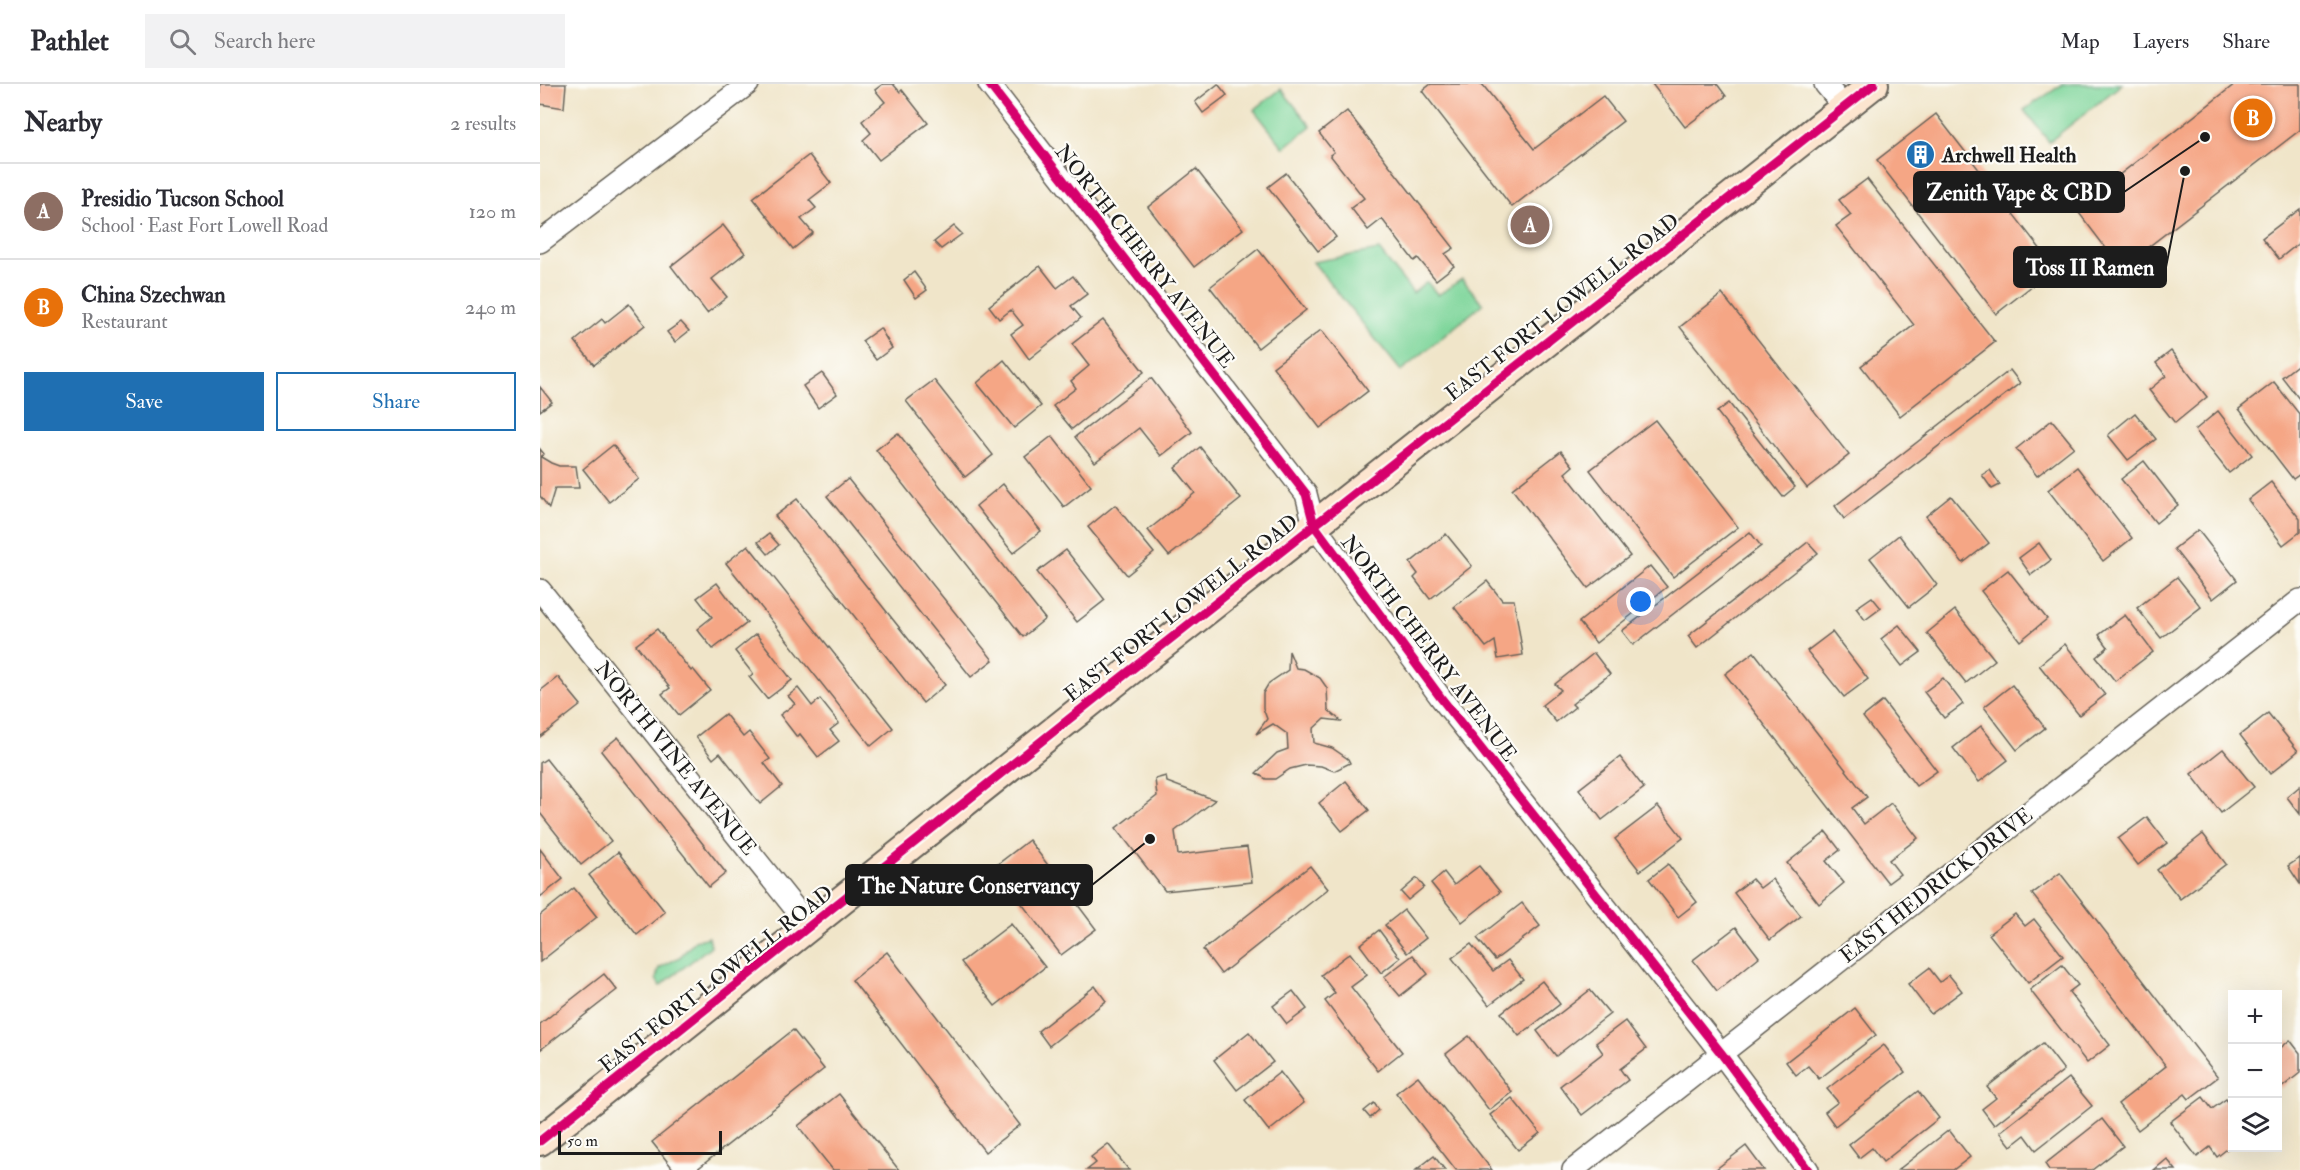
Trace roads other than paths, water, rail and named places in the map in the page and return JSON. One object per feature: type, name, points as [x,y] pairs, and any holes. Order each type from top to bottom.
[{"type":"main road","name":"EAST FORT LOWELL ROAD","points":[[540,1141],[1314,525],[1874,84]]},
{"type":"street","points":[[540,242],[748,84]]},
{"type":"street","name":"NORTH CHERRY AVENUE","points":[[989,84],[1306,494],[1314,525],[1441,698],[1721,1053],[1808,1170]]},
{"type":"street","points":[[1825,84],[1845,108]]},
{"type":"street","name":"NORTH VINE AVENUE","points":[[540,590],[810,927]]},
{"type":"street","name":"EAST HEDRICK DRIVE","points":[[1573,1170],[2300,600]]},
{"type":"place","name":"China Szechwan","points":[[2253,118]]},
{"type":"place","name":"Zenith Vape & CBD","points":[[2205,137]]},
{"type":"place","name":"Archwell Health","points":[[1921,155]]},
{"type":"place","name":"Toss II Ramen","points":[[2185,171]]},
{"type":"place","name":"Presidio Tucson School","points":[[1530,225]]},
{"type":"place","name":"The Nature Conservancy","points":[[1150,839]]}]
